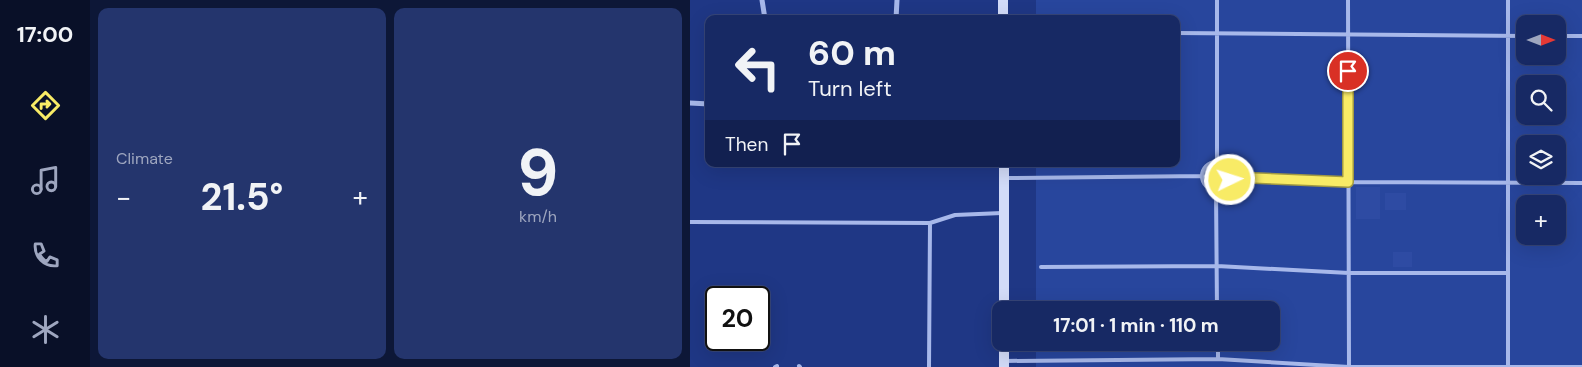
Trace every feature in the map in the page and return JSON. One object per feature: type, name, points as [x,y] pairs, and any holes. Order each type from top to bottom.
[{"type":"main road","points":[[1003,0],[1003,15]]},
{"type":"main road","points":[[1004,167],[1004,301]]},
{"type":"main road","points":[[1004,351],[1004,364]]},
{"type":"street","points":[[762,0],[764,15]]},
{"type":"street","points":[[896,0],[896,15]]},
{"type":"street","points":[[690,103],[705,104]]},
{"type":"lane","points":[[1217,0],[1217,162]]},
{"type":"lane","points":[[1348,0],[1349,367]]},
{"type":"lane","points":[[1508,0],[1508,367]]},
{"type":"lane","points":[[1180,33],[1516,36]]},
{"type":"lane","points":[[1566,36],[1582,36]]},
{"type":"lane","points":[[1217,162],[1226,167],[1230,177],[1225,188],[1216,190],[1208,188],[1203,176],[1206,167],[1217,162]]},
{"type":"lane","points":[[1004,178],[1203,176]]},
{"type":"lane","points":[[1230,177],[1348,182],[1582,183]]},
{"type":"lane","points":[[1216,190],[1217,301]]},
{"type":"lane","points":[[690,222],[930,223],[956,215],[1004,213]]},
{"type":"lane","points":[[929,367],[930,223]]},
{"type":"lane","points":[[1041,266],[1217,266],[1348,272],[1508,272]]},
{"type":"lane","points":[[1218,351],[1218,359]]},
{"type":"lane","points":[[1004,364],[1218,359],[1349,367],[1582,367]]},
{"type":"shaded area","points":[[1036,0],[1582,0],[1582,367],[1036,367],[1036,351],[1280,351],[1280,301],[1036,301],[1036,167],[1180,167],[1180,15],[1036,15]]},
{"type":"building","points":[[1356,187],[1380,187],[1380,219],[1356,219]]},
{"type":"building","points":[[1385,193],[1406,193],[1406,210],[1385,210]]},
{"type":"building","points":[[1393,252],[1412,252],[1412,267],[1393,267]]},
{"type":"route","points":[[1230,180],[1230,177],[1348,182],[1348,71]]}]
